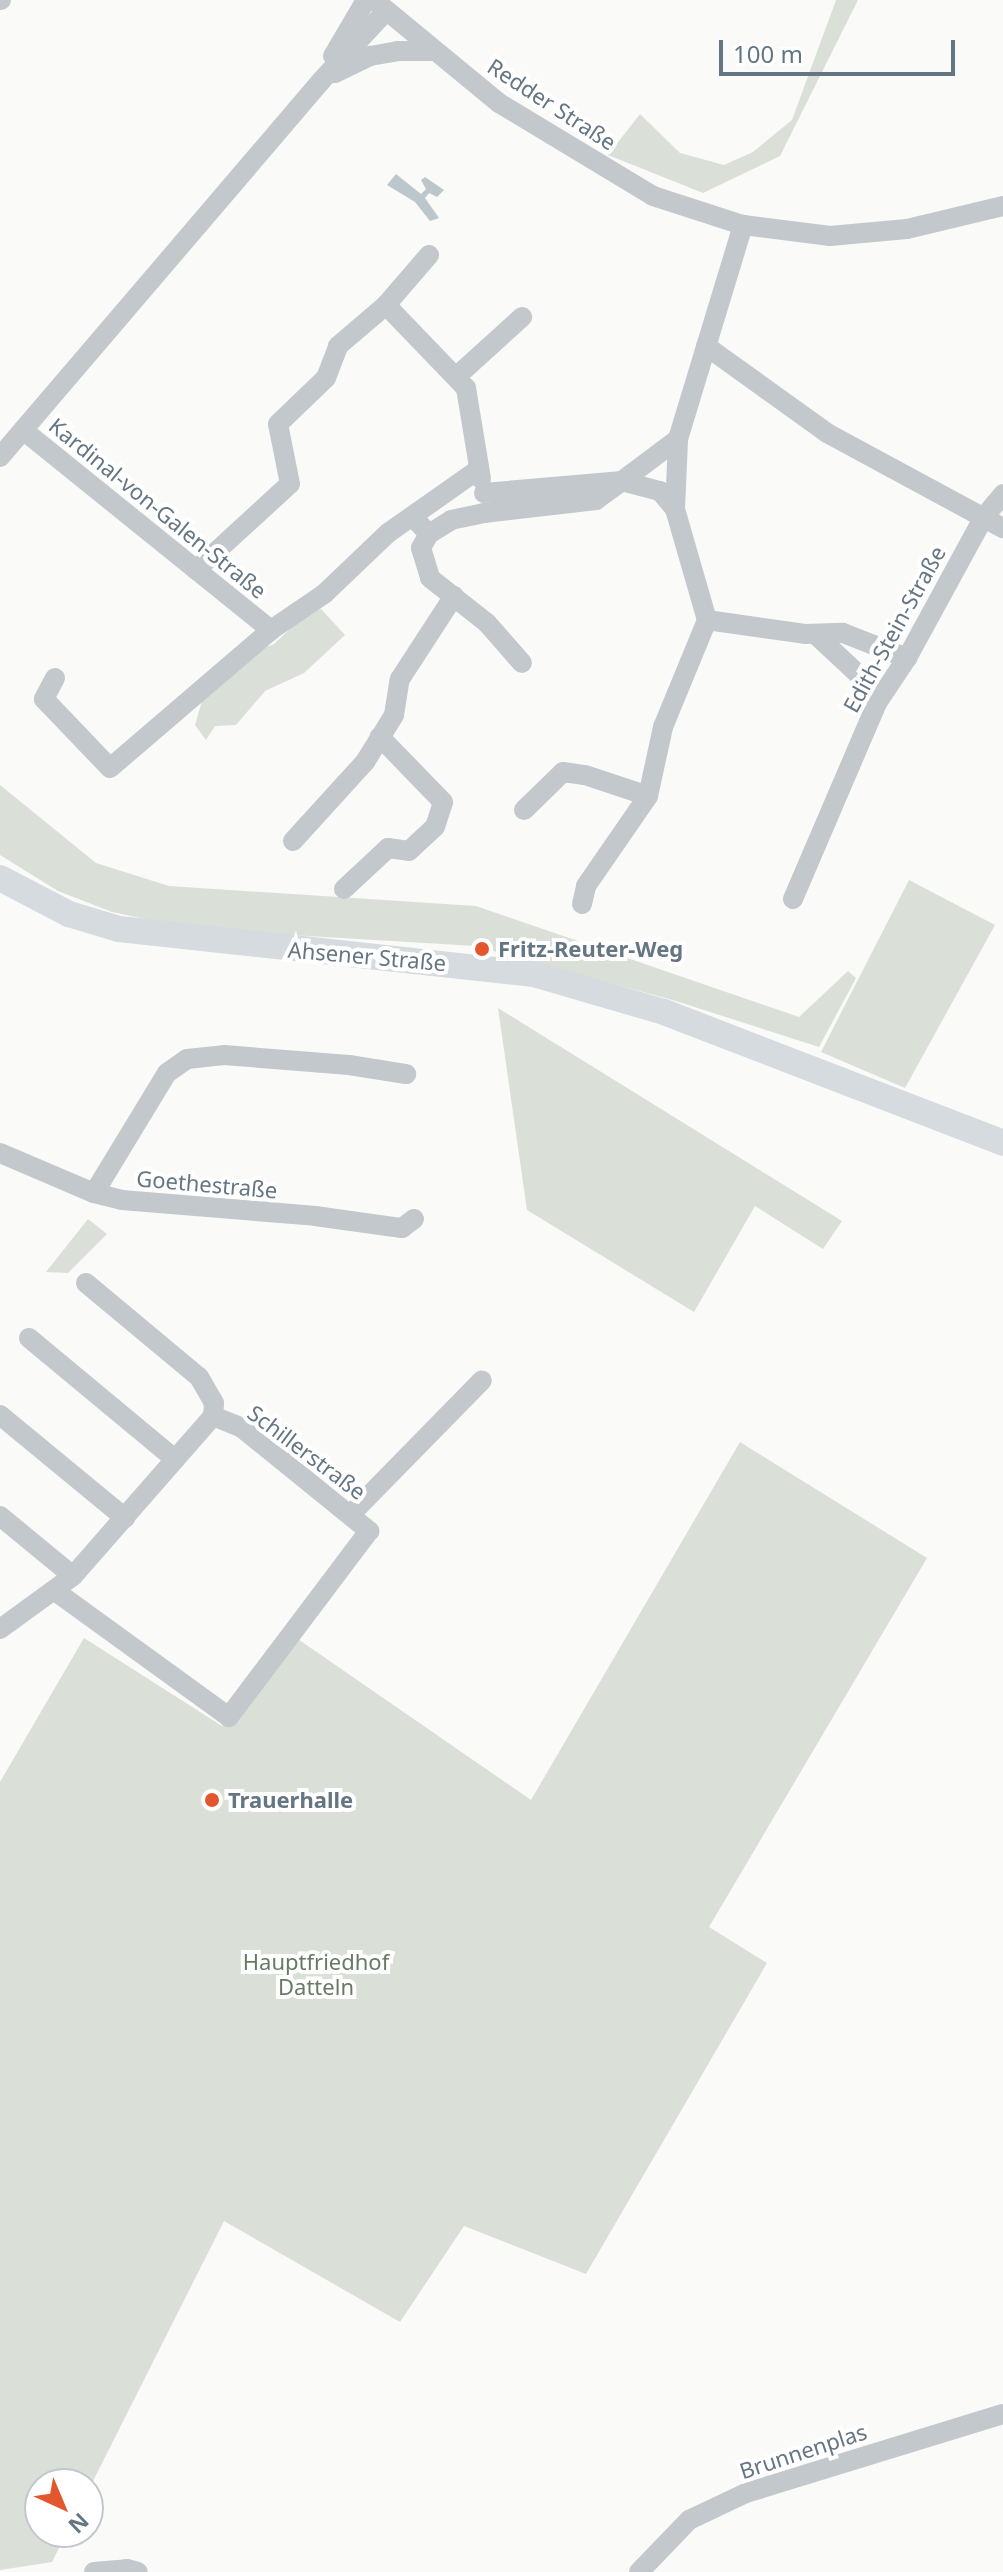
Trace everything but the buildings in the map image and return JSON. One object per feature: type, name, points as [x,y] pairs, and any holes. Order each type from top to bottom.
[{"type":"main road","name":"Ahsener Straße","points":[[0,878],[69,914],[119,929],[534,974],[664,1012],[1003,1143]]},
{"type":"street","points":[[321,81],[366,0]]},
{"type":"street","name":"Redder Straße","points":[[1,454],[321,81],[380,5],[499,103],[653,196],[743,225],[830,236],[907,229],[1003,206]]},
{"type":"street","points":[[321,81],[370,56],[397,51],[435,51]]},
{"type":"street","points":[[582,904],[586,886],[648,796],[663,727],[707,620],[675,509],[678,439],[743,225]]},
{"type":"street","points":[[196,570],[290,484],[278,424],[326,378],[338,346],[386,305],[429,255]]},
{"type":"street","points":[[386,305],[466,388],[484,503]]},
{"type":"street","points":[[457,376],[522,317]]},
{"type":"street","points":[[706,346],[827,433],[1003,528]]},
{"type":"street","name":"Kardinal-von-Galen-Straße","points":[[23,430],[271,630],[324,594],[388,533],[479,469]]},
{"type":"street","points":[[622,481],[678,439]]},
{"type":"street","points":[[522,663],[487,623],[430,578],[421,548],[429,534],[484,503],[622,481],[660,491],[675,509]]},
{"type":"street","name":"Edith-Stein-Straße","points":[[793,899],[877,703],[907,658],[984,517],[1003,494]]},
{"type":"street","points":[[413,517],[429,534]]},
{"type":"street","points":[[293,841],[365,762],[394,715],[400,679],[454,596]]},
{"type":"street","points":[[707,620],[815,634],[843,633],[907,658]]},
{"type":"street","points":[[55,678],[44,699],[110,768],[271,630]]},
{"type":"street","points":[[815,634],[860,676],[877,703]]},
{"type":"street","points":[[344,889],[388,848],[409,851],[435,827],[443,802],[380,737]]},
{"type":"street","points":[[524,810],[563,772],[585,775],[648,796]]},
{"type":"street","points":[[94,1193],[167,1073],[187,1059],[224,1055],[349,1065],[406,1074]]},
{"type":"street","name":"Goethestraße","points":[[0,1153],[94,1193],[122,1200],[315,1216],[402,1228],[414,1219]]},
{"type":"street","name":"Schillerstraße","points":[[0,1629],[73,1576],[213,1416],[214,1403],[199,1377],[86,1283]]},
{"type":"street","points":[[29,1338],[175,1459]]},
{"type":"street","points":[[351,1514],[482,1380]]},
{"type":"street","points":[[0,1415],[125,1518]]},
{"type":"street","name":"Schillerstraße","points":[[55,1591],[229,1717],[369,1531],[242,1428],[213,1416]]},
{"type":"street","points":[[0,1516],[73,1576]]},
{"type":"street","name":"Brunnenplas","points":[[639,2572],[689,2520],[746,2493],[1003,2414]]},
{"type":"street","points":[[94,2572],[127,2569],[138,2572]]},
{"type":"green space","points":[[836,0],[858,0],[780,156],[703,193],[608,155],[640,114],[680,153],[724,165],[753,152],[792,120]]},
{"type":"green space","points":[[321,609],[345,635],[304,673],[265,691],[236,725],[215,726],[206,740],[195,725],[204,694],[247,655],[274,644],[307,613]]},
{"type":"green space","points":[[0,785],[96,863],[169,886],[476,906],[799,1017],[848,971],[856,978],[819,1047],[676,1001],[475,946],[193,929],[112,912],[58,891],[0,855]]},
{"type":"green space","points":[[909,880],[995,925],[905,1088],[821,1052]]},
{"type":"green space","points":[[498,1008],[842,1221],[823,1249],[755,1206],[694,1312],[527,1210]]},
{"type":"green space","points":[[88,1219],[107,1234],[68,1273],[46,1272]]},
{"type":"green space","name":"Hauptfriedhof Datteln","points":[[740,1442],[927,1558],[709,1927],[767,1963],[586,2274],[464,2226],[400,2322],[224,2221],[100,2468],[24,2468],[24,2548],[59,2548],[52,2562],[0,2570],[0,1782],[84,1638],[222,1726],[292,1635],[531,1800]]},
{"type":"shaded area","points":[[396,174],[421,194],[426,189],[421,180],[425,177],[444,190],[437,197],[429,193],[425,198],[439,218],[430,221],[415,202],[387,185]]},
{"type":"place","name":"Fritz-Reuter-Weg","points":[[482,949]]},
{"type":"place","name":"Trauerhalle","points":[[212,1800]]}]
